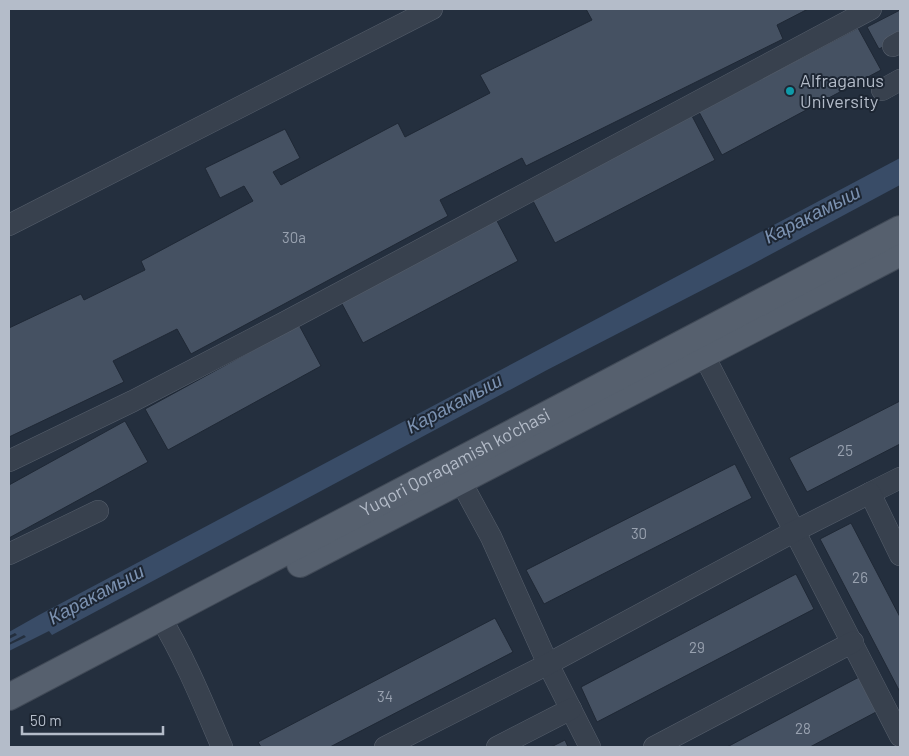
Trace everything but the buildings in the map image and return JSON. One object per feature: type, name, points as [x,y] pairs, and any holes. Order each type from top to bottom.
[{"type":"main road","name":"Yuqori Qoraqamish ko'chasi","points":[[9,716],[165,625],[699,346],[900,229]]},
{"type":"main road","name":"Yuqori Qoraqamish ko'chasi","points":[[699,346],[900,253]]},
{"type":"main road","name":"Yuqori Qoraqamish ko'chasi","points":[[9,696],[165,625]]},
{"type":"lane","points":[[9,226],[432,9]]},
{"type":"lane","points":[[9,460],[133,401],[285,322],[871,9]]},
{"type":"lane","points":[[699,346],[900,736]]},
{"type":"lane","points":[[456,473],[491,537],[548,664],[590,747]]},
{"type":"lane","points":[[385,747],[548,664],[795,531],[900,478]]},
{"type":"lane","points":[[870,493],[900,556]]},
{"type":"lane","points":[[9,554],[98,511]]},
{"type":"lane","points":[[165,625],[222,747]]},
{"type":"lane","points":[[654,747],[853,642]]},
{"type":"lane","points":[[497,747],[570,709]]},
{"type":"water","name":"Каракамыш","points":[[900,158],[900,185],[749,266],[547,370],[52,635],[49,631],[9,651],[9,645],[26,637],[24,635],[9,643],[9,639],[17,635],[15,633],[9,636],[9,632],[39,615]]},
{"type":"place","name":"Alfraganus University","points":[[790,91]]}]
